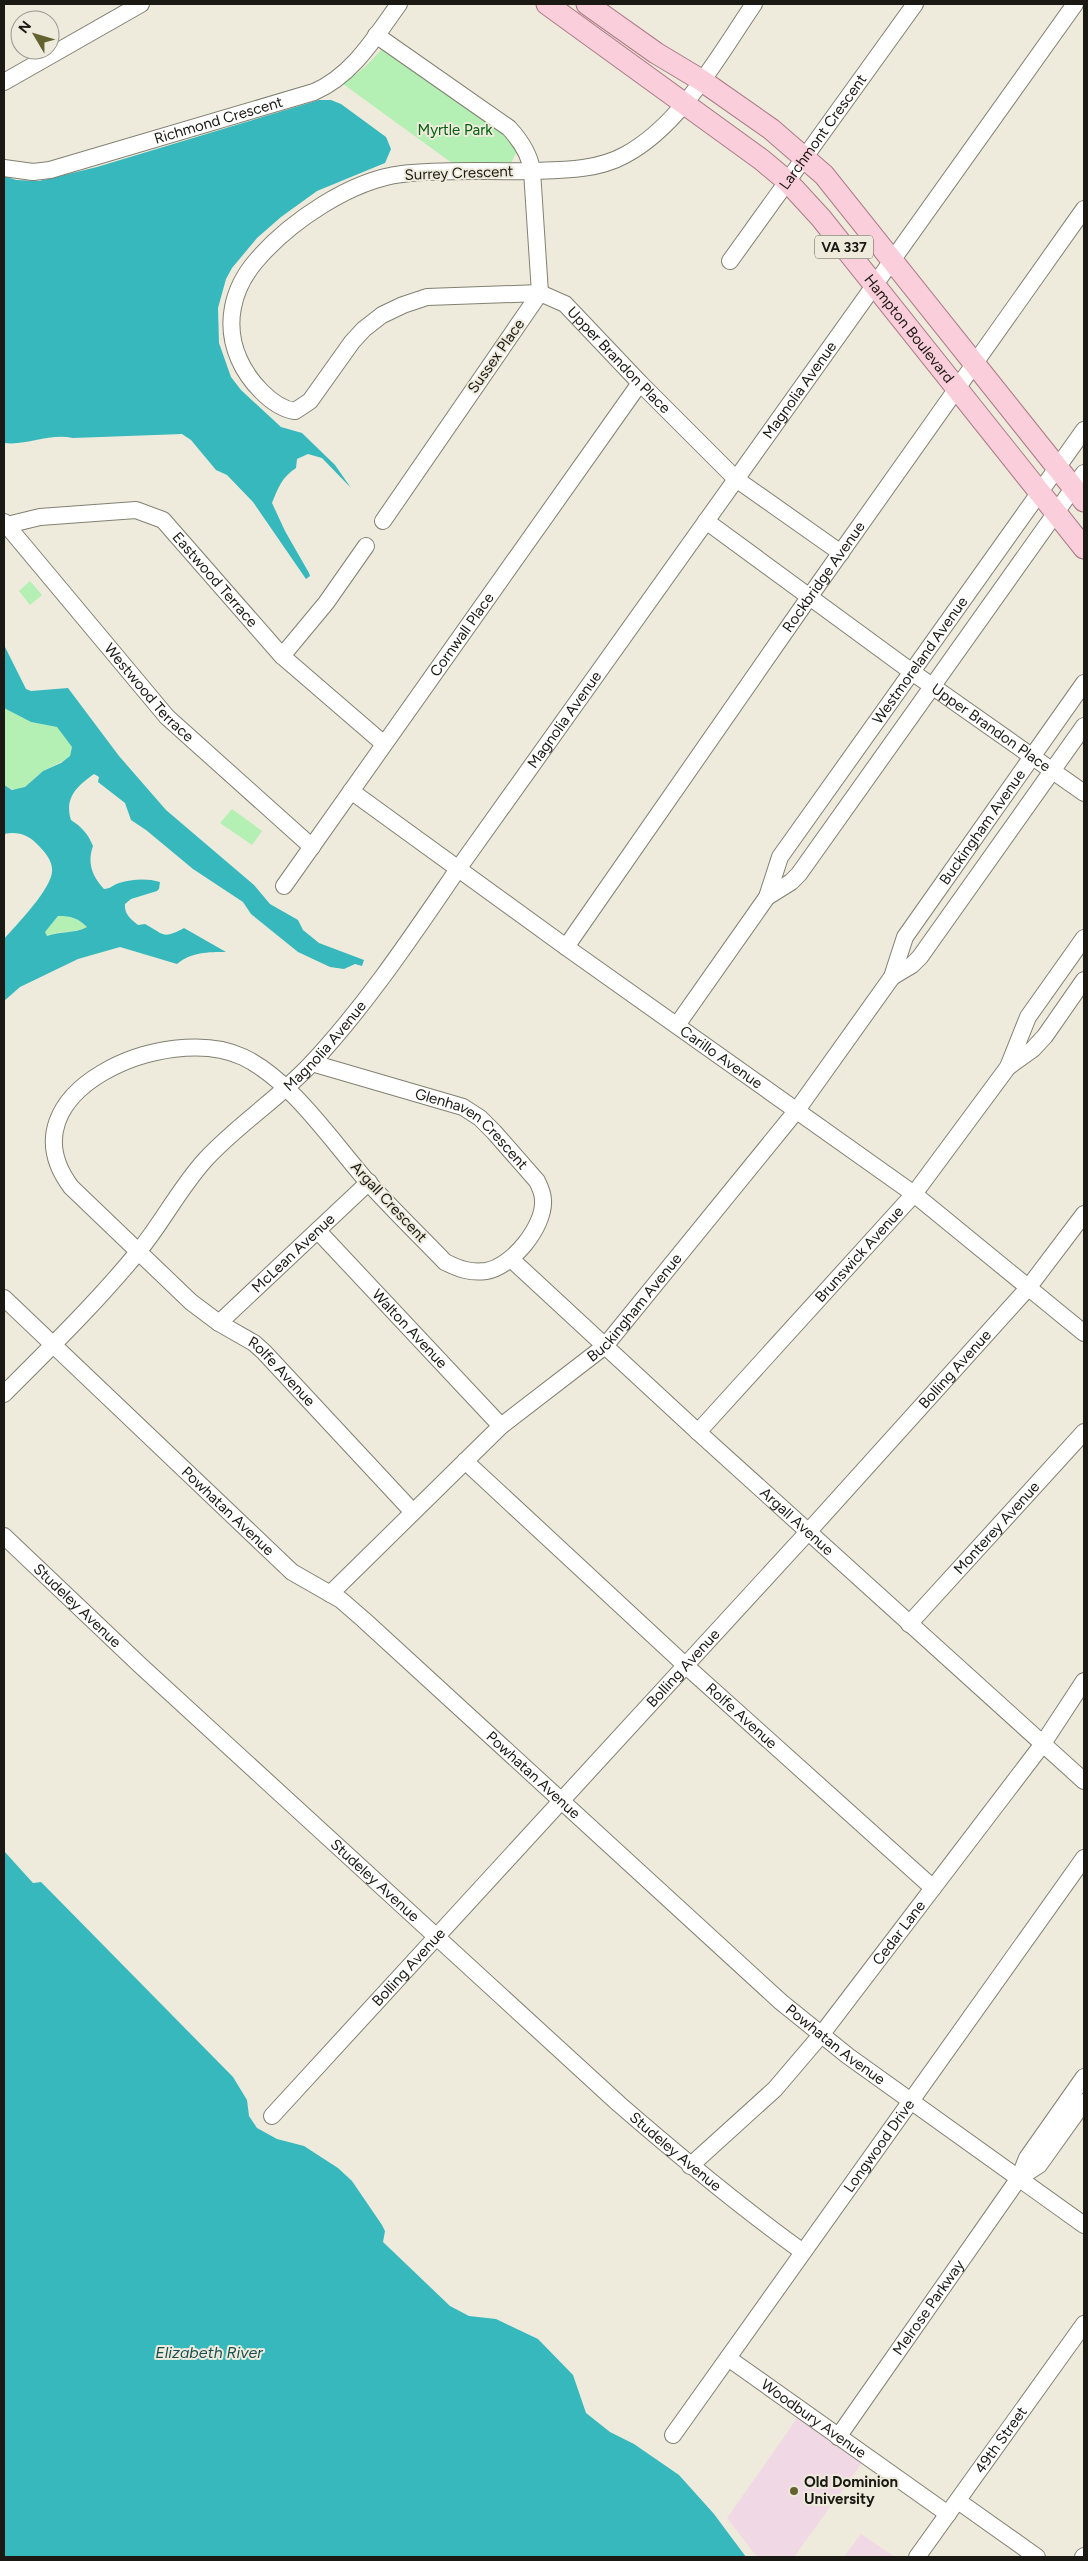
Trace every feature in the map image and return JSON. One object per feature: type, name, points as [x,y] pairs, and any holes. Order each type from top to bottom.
[{"type":"main road","name":"Hampton Boulevard","points":[[547,4],[684,102],[787,181],[821,218],[1084,548]]},
{"type":"main road","name":"Hampton Boulevard","points":[[588,4],[656,53],[701,80],[771,129],[824,175],[1057,468],[1081,487]]},
{"type":"street","points":[[4,82],[141,4]]},
{"type":"street","name":"Richmond Crescent","points":[[4,168],[33,172],[50,170],[314,92],[327,86],[343,74],[359,58],[399,4]]},
{"type":"street","name":"Surrey Crescent","points":[[279,406],[249,377],[232,339],[231,319],[240,282],[264,251],[282,234],[326,202],[349,191],[401,174],[532,171],[596,166],[623,156],[657,133],[684,102],[754,4]]},
{"type":"street","name":"Larchmont Crescent","points":[[730,261],[914,4]]},
{"type":"street","name":"Magnolia Avenue","points":[[4,1394],[53,1345],[139,1251],[176,1196],[213,1152],[287,1088],[312,1063],[384,977],[458,868],[1075,4]]},
{"type":"street","points":[[376,35],[509,128],[525,150],[532,171],[540,293]]},
{"type":"street","name":"Rockbridge Avenue","points":[[566,947],[840,553],[958,390],[1084,209]]},
{"type":"street","name":"Upper Brandon Place","points":[[279,406],[295,411],[302,408],[364,329],[382,315],[403,305],[428,297],[540,293],[565,304],[640,383],[736,479],[840,553]]},
{"type":"street","name":"Sussex Place","points":[[382,521],[540,293]]},
{"type":"street","name":"Cornwall Place","points":[[284,886],[640,383]]},
{"type":"street","name":"Westmoreland Avenue","points":[[677,1025],[767,897],[780,857],[1084,430]]},
{"type":"street","name":"Westmoreland Avenue","points":[[767,897],[791,882],[799,874],[1056,513],[1081,487]]},
{"type":"street","name":"Eastwood Terrace","points":[[5,524],[40,517],[136,510],[163,520],[282,656],[384,744]]},
{"type":"street","name":"Upper Brandon Place","points":[[706,521],[912,672],[1084,793]]},
{"type":"street","name":"Westwood Terrace","points":[[5,524],[167,717],[312,847]]},
{"type":"street","points":[[282,656],[326,603],[366,546]]},
{"type":"street","name":"Buckingham Avenue","points":[[330,1594],[412,1511],[501,1426],[605,1346],[797,1110],[892,977],[905,937],[1084,683]]},
{"type":"street","name":"Buckingham Avenue","points":[[892,977],[920,957],[1084,726]]},
{"type":"street","name":"Carillo Avenue","points":[[351,790],[566,947],[914,1194],[1084,1333]]},
{"type":"street","name":"Brunswick Avenue","points":[[698,1432],[914,1194],[1008,1066],[1028,1017],[1084,938]]},
{"type":"street","name":"Brunswick Avenue","points":[[1008,1066],[1033,1048],[1045,1036],[1084,980]]},
{"type":"street","points":[[139,1251],[71,1187],[55,1164],[51,1142],[52,1131],[56,1118],[70,1096],[105,1069],[126,1059],[179,1047],[219,1050],[242,1056],[267,1070],[287,1088]]},
{"type":"street","name":"Glenhaven Crescent","points":[[312,1063],[463,1107],[480,1118],[537,1182],[544,1200],[533,1233],[511,1259]]},
{"type":"street","name":"Argall Crescent","points":[[287,1088],[368,1182],[445,1262],[460,1270],[488,1271],[511,1259]]},
{"type":"street","name":"McLean Avenue","points":[[219,1323],[368,1182]]},
{"type":"street","name":"Bolling Avenue","points":[[272,2116],[808,1532],[1028,1288],[1084,1214]]},
{"type":"street","name":"Walton Avenue","points":[[318,1231],[501,1426]]},
{"type":"street","name":"Rolfe Avenue","points":[[139,1251],[191,1302],[219,1323],[242,1334],[264,1352],[412,1511]]},
{"type":"street","name":"Argall Avenue","points":[[511,1259],[698,1432],[1084,1781]]},
{"type":"street","name":"Powhatan Avenue","points":[[4,1298],[292,1572],[330,1594],[364,1620],[781,2002],[821,2035],[1084,2225]]},
{"type":"street","name":"Monterey Avenue","points":[[909,1624],[1084,1432]]},
{"type":"street","name":"Rolfe Avenue","points":[[465,1461],[685,1665],[933,1888]]},
{"type":"street","name":"Studeley Avenue","points":[[4,1536],[141,1666],[437,1938],[690,2166],[750,2214],[803,2252]]},
{"type":"street","name":"Cedar Lane","points":[[690,2166],[775,2089],[821,2035],[1042,1745],[1084,1681]]},
{"type":"street","name":"Longwood Drive","points":[[673,2435],[1084,1858]]},
{"type":"street","name":"Melrose Parkway","points":[[838,2438],[1018,2178],[1027,2158],[1084,2077]]},
{"type":"street","name":"Melrose Parkway","points":[[1018,2178],[1039,2165],[1084,2102]]},
{"type":"street","name":"49th Street","points":[[917,2557],[1084,2324]]},
{"type":"street","name":"Woodbury Avenue","points":[[728,2358],[838,2438],[948,2514]]},
{"type":"street","points":[[958,2500],[1037,2557]]},
{"type":"shaded area","name":"Old Dominion University","points":[[798,2417],[862,2463],[794,2557],[757,2557],[727,2518]]},
{"type":"shaded area","name":"Old Dominion University","points":[[861,2534],[895,2557],[844,2557]]},
{"type":"green space","name":"Myrtle Park","points":[[383,48],[503,129],[517,151],[511,163],[452,163],[343,84],[364,68]]},
{"type":"green space","points":[[30,581],[42,595],[30,605],[19,591]]},
{"type":"green space","points":[[4,708],[31,722],[57,727],[72,747],[70,756],[43,771],[25,787],[16,790],[4,785]]},
{"type":"green space","points":[[232,809],[262,831],[252,845],[220,823]]},
{"type":"green space","points":[[58,916],[74,918],[87,927],[77,931],[47,936],[45,932]]},
{"type":"water","points":[[319,100],[331,100],[341,104],[386,137],[391,149],[385,163],[317,191],[281,217],[257,238],[232,268],[226,279],[218,308],[219,343],[231,377],[241,390],[281,427],[302,433],[335,465],[351,488],[322,458],[308,454],[297,459],[296,468],[287,475],[279,488],[272,503],[285,531],[309,573],[310,576],[306,579],[253,502],[227,475],[216,470],[191,440],[182,434],[55,437],[21,443],[4,443],[4,176],[16,180],[39,181],[97,167]]},
{"type":"water","points":[[4,645],[26,689],[31,691],[68,688],[119,756],[166,810],[254,885],[270,904],[298,920],[303,930],[319,943],[364,960],[362,966],[355,964],[344,969],[330,967],[298,952],[251,914],[243,902],[193,869],[131,820],[125,803],[98,782],[99,777],[94,774],[77,788],[69,805],[69,812],[71,820],[84,831],[93,846],[90,858],[91,864],[100,884],[104,889],[134,880],[160,882],[157,891],[131,899],[125,904],[126,911],[131,918],[138,925],[145,924],[167,935],[184,928],[226,952],[194,955],[177,964],[120,947],[78,959],[20,987],[4,1001],[4,939],[41,895],[51,877],[52,869],[46,854],[31,839],[14,833],[4,834],[4,785],[12,790],[25,787],[43,771],[61,763],[70,756],[72,747],[57,727],[31,722],[4,708]],"holes":[[[58,916],[71,917],[87,927],[77,931],[47,936],[45,932]]]},
{"type":"water","name":"Elizabeth River","points":[[4,1851],[33,1883],[41,1882],[233,2077],[247,2100],[249,2116],[257,2128],[277,2139],[304,2146],[338,2168],[352,2181],[382,2225],[385,2231],[383,2242],[450,2306],[469,2316],[496,2319],[538,2339],[573,2375],[586,2413],[610,2432],[634,2444],[679,2475],[714,2514],[746,2557],[4,2557]]},
{"type":"place","name":"Old Dominion University","points":[[794,2491]]}]
